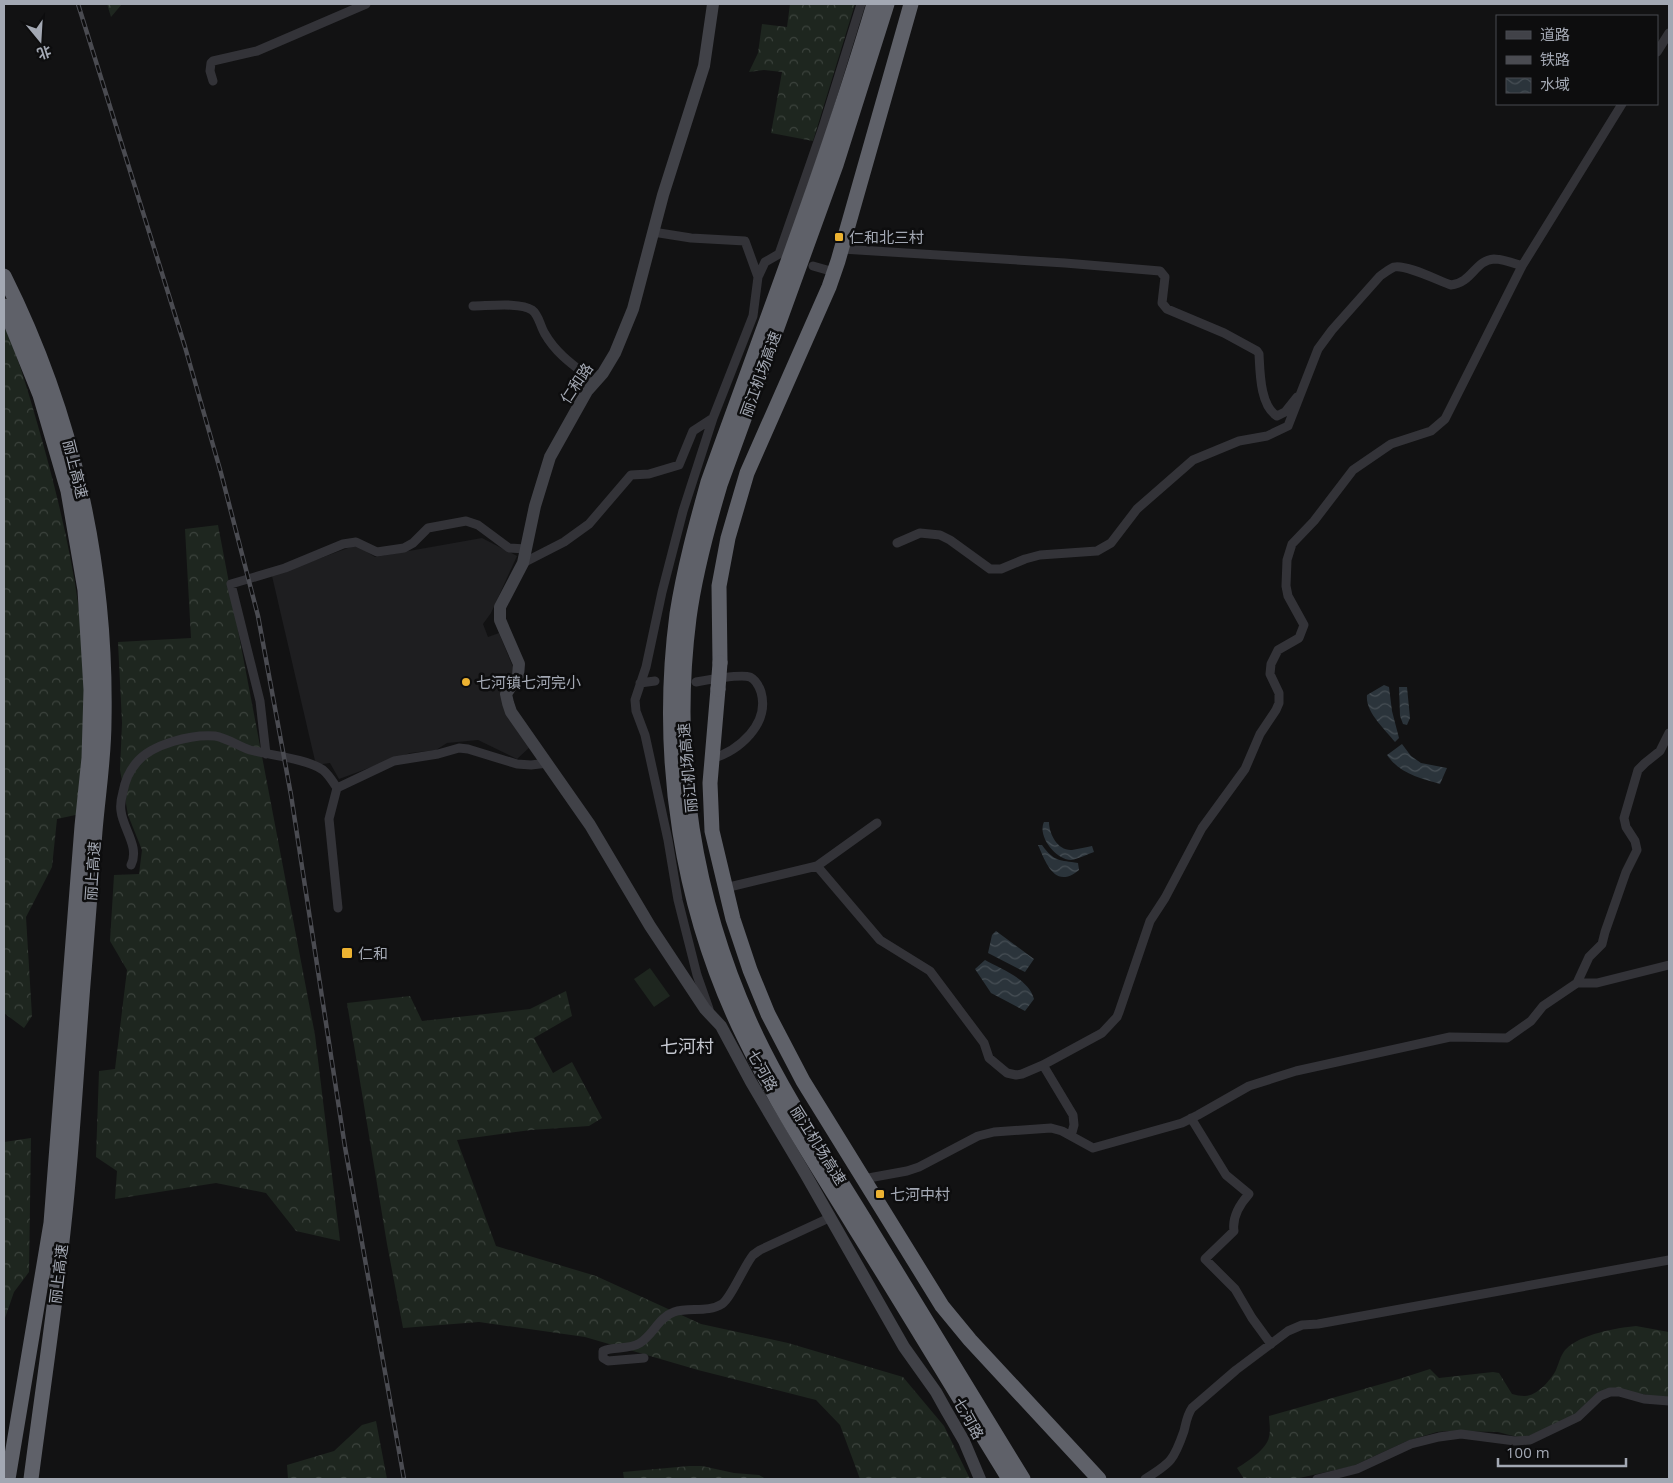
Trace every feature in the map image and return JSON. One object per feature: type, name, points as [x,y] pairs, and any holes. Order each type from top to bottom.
[{"type":"highway","name":"丽江机场高速","points":[[874,4],[833,136],[712,473],[697,523],[681,593],[672,659],[670,723],[673,769],[684,852],[697,912],[721,985],[744,1038],[786,1116],[1008,1479]]},
{"type":"highway","name":"丽江机场高速","points":[[887,4],[845,140],[723,476],[711,518],[693,595],[685,660],[682,723],[685,768],[696,850],[709,909],[724,960],[755,1033],[797,1110],[1023,1479]]},
{"type":"highway","points":[[911,4],[842,249],[834,272],[747,473],[728,538],[719,586],[720,663],[711,760],[710,797],[712,823],[724,888],[741,945],[768,1014],[803,1081],[929,1288],[956,1324],[1099,1479]]},
{"type":"highway","name":"丽上高速","points":[[4,276],[28,327],[53,390],[73,455],[93,546],[102,622],[105,690],[102,759],[88,827],[51,1222],[8,1479]]},
{"type":"highway","name":"丽上高速","points":[[4,306],[29,364],[51,427],[68,491],[81,557],[88,623],[91,690],[88,827],[64,1223],[31,1479]]},
{"type":"street","points":[[213,81],[210,71],[213,61],[257,51],[366,4]]},
{"type":"street","name":"仁和路","points":[[548,763],[511,712],[507,699],[506,694],[518,676],[520,669],[518,660],[500,620],[501,602],[523,563],[535,506],[550,457],[587,391],[609,363],[627,326],[639,291],[653,232],[704,66],[714,4]]},
{"type":"street","points":[[712,1016],[697,975],[687,938],[645,735],[635,706],[635,700],[646,667],[682,511],[713,418],[753,316],[758,277],[766,262],[779,254],[824,127],[861,4]]},
{"type":"street","points":[[1658,50],[1669,33]]},
{"type":"street","points":[[817,866],[880,940],[930,972],[984,1043],[989,1058],[1003,1071],[1016,1075],[1043,1065],[1102,1032],[1116,1017],[1150,921],[1165,898],[1202,828],[1245,769],[1260,734],[1279,703],[1279,693],[1270,674],[1271,664],[1278,650],[1299,638],[1304,625],[1292,603],[1286,586],[1287,560],[1292,544],[1314,521],[1353,470],[1391,444],[1431,431],[1445,419],[1522,266],[1621,105]]},
{"type":"street","points":[[653,232],[691,238],[745,241],[758,277]]},
{"type":"street","points":[[842,249],[1160,271],[1164,277],[1162,303],[1166,309],[1224,333],[1257,351],[1259,354],[1262,387],[1270,408],[1276,416],[1285,412],[1302,391]]},
{"type":"street","points":[[896,543],[920,533],[930,533],[950,540],[990,569],[1000,569],[1040,555],[1097,552],[1111,543],[1136,509],[1193,460],[1239,441],[1267,436],[1286,428],[1291,421],[1318,350],[1332,330],[1380,276],[1387,271],[1394,267],[1404,267],[1451,286],[1466,280],[1481,263],[1486,261],[1496,259],[1522,266]]},
{"type":"street","points":[[813,266],[834,272]]},
{"type":"street","points":[[474,306],[517,306],[530,308],[536,313],[544,332],[560,355],[595,382]]},
{"type":"street","points":[[523,563],[564,542],[587,526],[631,475],[649,474],[679,465],[693,431],[706,425],[713,418]]},
{"type":"street","points":[[266,754],[260,701],[231,584],[285,568],[343,544],[356,542],[377,552],[404,548],[413,543],[428,528],[466,521],[478,525],[509,548],[526,549]]},
{"type":"street","points":[[696,682],[746,676],[756,682],[761,693],[761,711],[752,731],[735,749],[711,760]]},
{"type":"street","points":[[640,683],[655,681]]},
{"type":"street","points":[[863,1179],[919,1167],[986,1133],[1045,1127],[1058,1129],[1093,1148],[1160,1130],[1191,1118],[1249,1086],[1296,1071],[1450,1037],[1507,1038],[1531,1021],[1543,1006],[1577,983],[1589,957],[1602,944],[1623,881],[1637,850],[1635,841],[1626,827],[1624,818],[1638,770],[1662,748],[1669,733]]},
{"type":"street","points":[[131,865],[134,853],[123,824],[120,806],[127,776],[140,759],[163,745],[195,736],[222,738],[237,746],[314,765],[328,775],[337,788],[329,819],[338,908]]},
{"type":"street","points":[[337,788],[394,761],[438,754],[459,748],[517,764],[548,763]]},
{"type":"street","name":"七河路","points":[[548,763],[590,825],[650,926],[705,1009],[721,1026],[751,1082],[904,1348],[946,1410],[970,1454],[980,1479]]},
{"type":"street","points":[[724,888],[817,866],[878,823]]},
{"type":"street","points":[[1577,983],[1598,983],[1669,965]]},
{"type":"street","points":[[1043,1065],[1073,1114],[1074,1125],[1071,1136]]},
{"type":"street","points":[[1191,1118],[1226,1175],[1249,1194],[1242,1201],[1233,1223],[1234,1231],[1205,1260],[1235,1289],[1252,1318],[1271,1344]]},
{"type":"street","points":[[644,1358],[608,1361],[603,1358],[602,1351],[641,1342],[666,1316],[673,1312],[713,1308],[722,1304],[753,1255],[829,1218]]},
{"type":"street","points":[[1146,1479],[1166,1466],[1173,1458],[1192,1408],[1236,1370],[1288,1331],[1302,1325],[1318,1324],[1669,1260]]},
{"type":"street","points":[[1317,1479],[1357,1469],[1411,1444],[1439,1437],[1460,1434],[1515,1441],[1530,1440],[1578,1417],[1600,1396],[1610,1392],[1619,1392],[1644,1399],[1669,1401]]},
{"type":"shaded area","points":[[482,538],[517,556],[491,613],[483,624],[488,637],[499,633],[515,672],[501,693],[531,746],[517,759],[478,740],[447,743],[436,750],[410,753],[339,779],[330,763],[316,765],[272,576],[356,545],[375,557]]},
{"type":"green space","points":[[107,4],[122,4],[111,17]]},
{"type":"green space","points":[[790,4],[855,4],[813,141],[771,133],[782,72],[764,70],[749,72],[758,53],[762,24],[787,27]]},
{"type":"green space","points":[[4,325],[29,396],[60,508],[80,613],[86,684],[86,732],[80,814],[57,819],[52,867],[26,917],[32,1016],[24,1028],[4,1013]]},
{"type":"green space","points":[[218,525],[315,1035],[340,1241],[296,1231],[266,1193],[216,1183],[115,1199],[117,1171],[96,1157],[99,1071],[115,1069],[127,970],[110,941],[114,875],[139,874],[142,850],[128,815],[120,770],[122,723],[118,642],[191,638],[185,529]]},
{"type":"green space","points":[[650,968],[670,996],[654,1007],[634,979]]},
{"type":"green space","points":[[566,991],[572,1016],[534,1038],[553,1073],[572,1062],[602,1118],[589,1126],[531,1130],[457,1140],[496,1246],[596,1276],[701,1324],[788,1343],[903,1377],[944,1426],[970,1479],[860,1479],[840,1425],[816,1400],[698,1370],[585,1337],[479,1322],[403,1328],[387,1244],[347,1003],[410,996],[422,1021],[530,1009]]},
{"type":"green space","points":[[31,1138],[29,1272],[14,1292],[4,1321],[4,1142]]},
{"type":"green space","points":[[1636,1326],[1669,1332],[1669,1399],[1615,1389],[1569,1419],[1526,1437],[1517,1437],[1498,1432],[1437,1432],[1407,1441],[1353,1466],[1295,1479],[1270,1479],[1268,1477],[1266,1479],[1244,1479],[1237,1468],[1256,1455],[1265,1446],[1270,1432],[1269,1416],[1430,1369],[1439,1378],[1499,1373],[1512,1394],[1529,1396],[1547,1383],[1556,1370],[1564,1351],[1572,1344],[1580,1339],[1599,1333]]},
{"type":"green space","points":[[376,1421],[387,1479],[288,1479],[287,1465],[334,1451],[362,1425]]},
{"type":"green space","points":[[702,1466],[734,1473],[759,1475],[766,1479],[624,1479],[623,1472]]},
{"type":"water","points":[[1384,685],[1389,687],[1392,711],[1399,738],[1395,742],[1376,720],[1367,701],[1367,695]]},
{"type":"water","points":[[1399,687],[1407,687],[1410,718],[1407,725],[1403,724],[1400,716]]},
{"type":"water","points":[[1402,744],[1411,756],[1421,763],[1447,768],[1440,784],[1404,771],[1392,761],[1387,755]]},
{"type":"water","points":[[1044,822],[1049,822],[1049,827],[1055,841],[1062,848],[1072,850],[1092,846],[1094,852],[1071,860],[1059,856],[1049,846],[1043,834]]},
{"type":"water","points":[[1038,845],[1042,845],[1050,855],[1058,859],[1078,863],[1079,870],[1064,877],[1058,876],[1048,866]]},
{"type":"water","points":[[996,931],[1034,959],[1025,972],[988,953],[992,935]]},
{"type":"water","points":[[985,960],[1014,975],[1031,992],[1034,999],[1025,1011],[991,993],[975,969]]},
{"type":"railway","points":[[78,4],[185,347],[221,473],[258,616],[291,795],[345,1147],[404,1479]]},
{"type":"place","name":"仁和北三村","points":[[839,237]]},
{"type":"place","name":"七河镇七河完小","points":[[466,682]]},
{"type":"place","name":"仁和","points":[[347,953]]},
{"type":"place","name":"七河中村","points":[[880,1194]]},
{"type":"district","name":"七河村","points":[[687,1046]]}]
